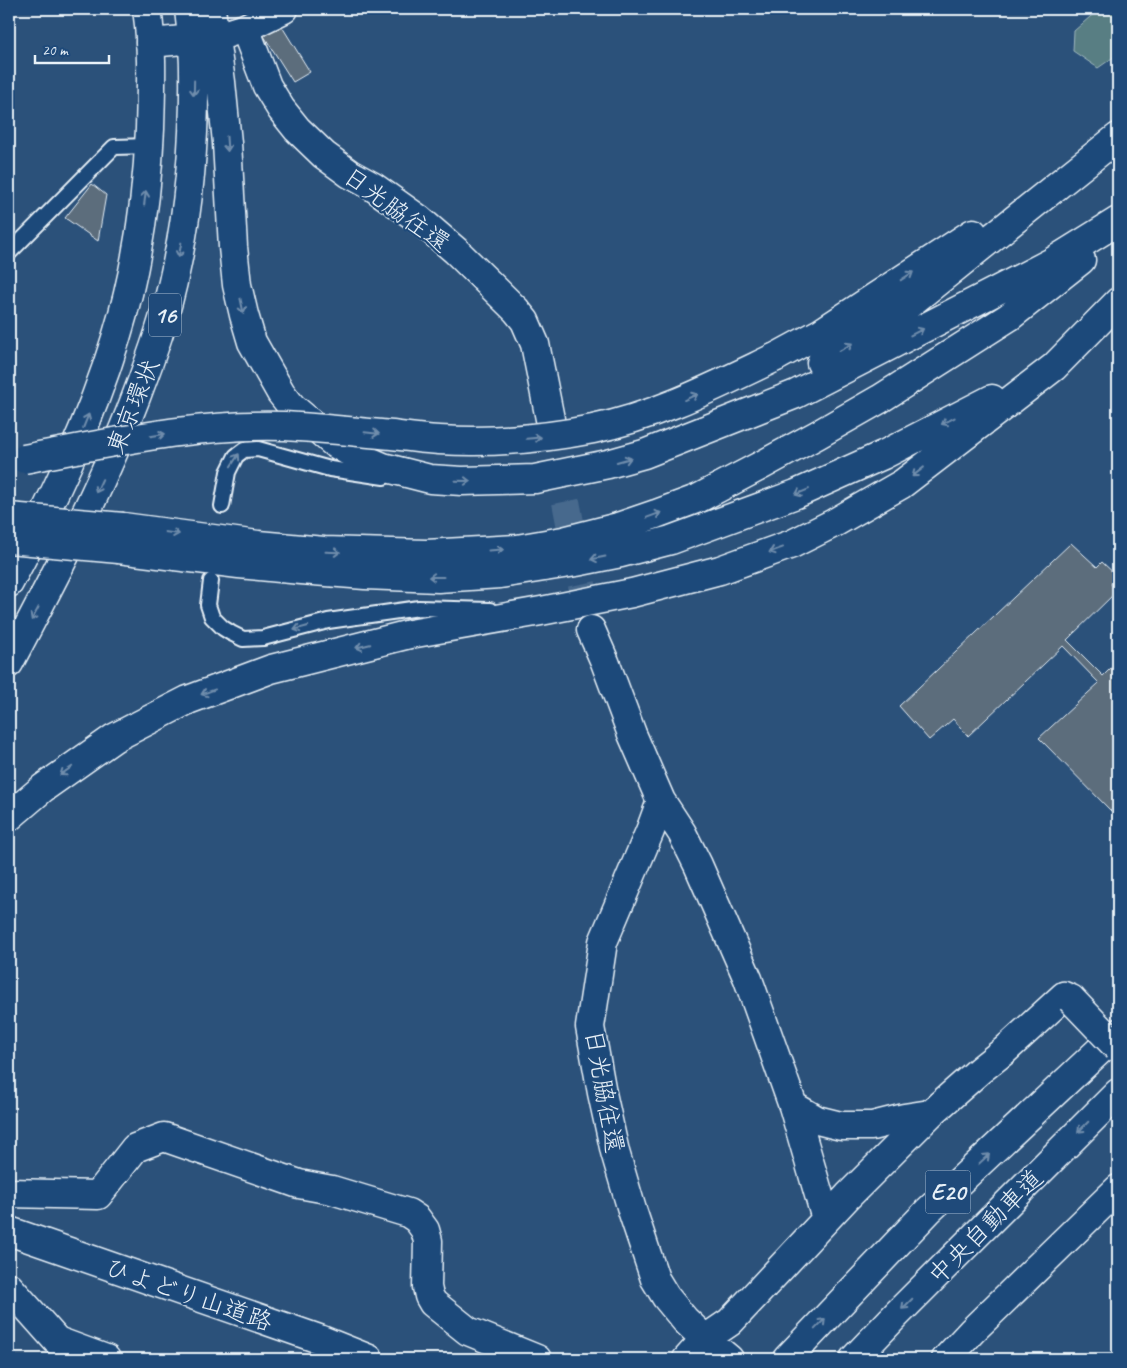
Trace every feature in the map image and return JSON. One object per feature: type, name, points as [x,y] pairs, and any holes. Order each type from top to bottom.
[{"type":"main road","name":"東京環状","points":[[9,583],[64,473],[101,384],[127,298],[148,175],[152,70],[146,9]]},
{"type":"main road","name":"東京環状","points":[[9,663],[58,571],[102,480],[155,349],[167,306],[176,268],[191,175],[194,67],[204,38],[189,9]]},
{"type":"main road","points":[[211,9],[204,38],[227,143],[237,285],[252,342],[281,393],[292,407],[334,443],[353,454],[383,467],[430,479],[462,481],[535,479],[608,464],[644,454],[796,394],[1052,262],[1118,221]]},
{"type":"main road","points":[[150,43],[204,38],[245,28],[284,9]]},
{"type":"main road","name":"日光脇往還","points":[[245,28],[267,86],[281,109],[297,129],[330,160],[372,186],[420,220],[456,251],[525,321],[535,344],[550,419]]},
{"type":"main road","points":[[714,426],[883,326],[1112,142]]},
{"type":"main road","points":[[16,461],[172,433],[222,428],[284,426],[438,440],[541,437],[594,429],[657,411],[776,357],[822,332],[1112,142]]},
{"type":"main road","points":[[9,539],[121,538],[258,545],[324,552],[417,554],[517,549],[563,541],[618,527],[699,498],[762,466],[880,399],[1009,317],[1118,229]]},
{"type":"main road","points":[[9,817],[43,788],[114,738],[188,700],[280,666],[410,634],[632,593],[720,570],[792,544],[834,523],[902,484],[1054,367],[1118,302]]},
{"type":"main road","points":[[9,517],[248,565],[364,575],[428,577],[500,574],[576,562],[622,553],[671,540],[796,494],[883,455],[1054,367],[1118,329]]},
{"type":"main road","points":[[591,630],[661,802],[682,833],[698,865],[748,979],[793,1106],[826,1219]]},
{"type":"main road","name":"日光脇往還","points":[[661,802],[603,942],[590,1027],[615,1152],[655,1279],[666,1297],[711,1353]]},
{"type":"main road","points":[[711,1353],[730,1322],[848,1196],[930,1114],[1004,1051],[1064,996],[1071,999],[1118,1048]]},
{"type":"main road","name":"中央自動車道","points":[[787,1359],[928,1211],[1118,1034]]},
{"type":"main road","name":"中央自動車道","points":[[854,1359],[1118,1093]]},
{"type":"main road","points":[[793,1106],[817,1120],[841,1126],[872,1126],[930,1114]]},
{"type":"main road","points":[[9,1193],[98,1195],[135,1148],[164,1137],[299,1184],[332,1190],[408,1213],[425,1230],[428,1241],[427,1287],[433,1303],[468,1331],[537,1359]]},
{"type":"main road","points":[[946,1359],[979,1324],[1118,1189]]},
{"type":"main road","name":"ひよどり山道路","points":[[9,1231],[369,1359]]},
{"type":"main road","points":[[9,1287],[57,1340],[106,1359]]},
{"type":"lane","points":[[9,253],[114,147],[149,146]]},
{"type":"lane","points":[[222,506],[228,472],[236,456],[244,450],[258,449],[330,469],[379,476],[430,479]]},
{"type":"lane","points":[[211,581],[208,605],[212,617],[231,634],[243,639],[264,638],[328,621],[419,608],[540,611]]},
{"type":"green space","points":[[1099,9],[1118,9],[1118,54],[1098,68],[1073,51],[1074,31]]},
{"type":"building","points":[[281,25],[310,72],[293,82],[264,36]]},
{"type":"building","points":[[92,184],[106,195],[98,241],[65,218]]},
{"type":"building","points":[[1071,543],[1097,567],[1102,562],[1118,577],[1111,584],[1117,591],[1067,640],[1103,676],[1118,661],[1118,813],[1115,815],[1039,738],[1099,683],[1063,646],[968,736],[953,719],[929,740],[899,706]]},
{"type":"tunnel","points":[[550,419],[590,626]]}]
